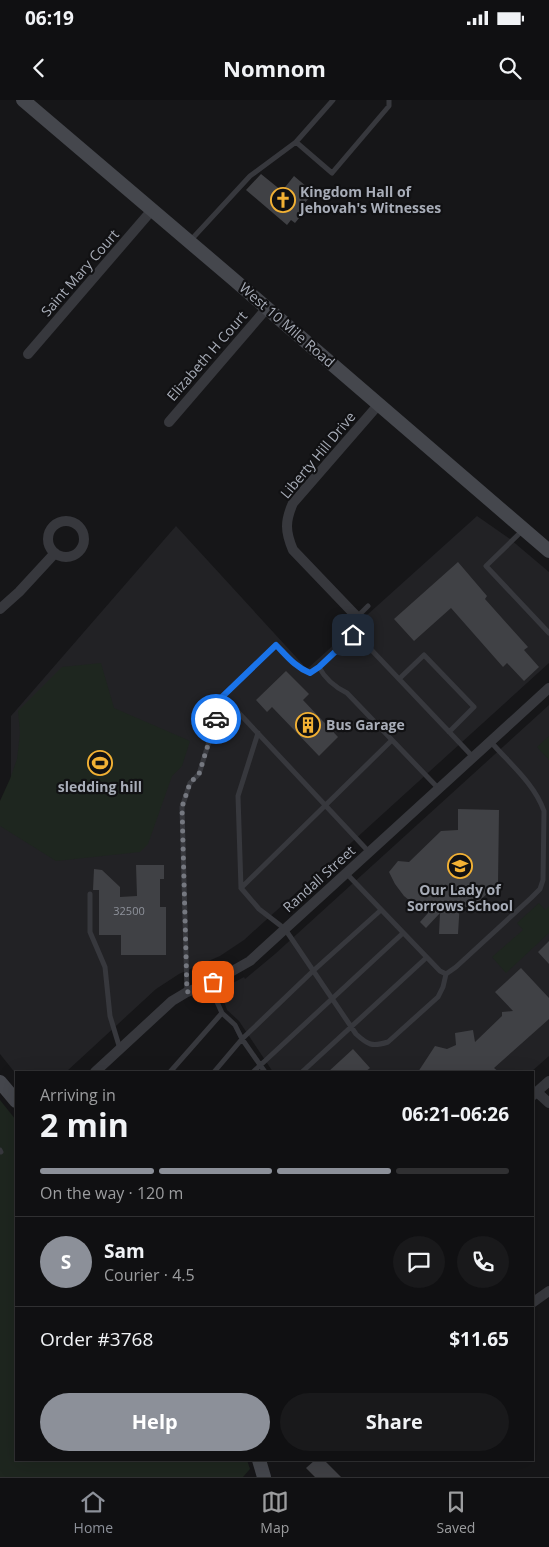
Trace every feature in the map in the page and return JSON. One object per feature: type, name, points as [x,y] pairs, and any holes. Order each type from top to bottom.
[{"type":"street","name":"West 10 Mile Road","points":[[23,100],[549,551]]},
{"type":"street","points":[[28,100],[37,112]]},
{"type":"street","name":"Saint Mary Court","points":[[28,354],[152,210]]},
{"type":"street","name":"Elizabeth H Court","points":[[169,422],[267,308]]},
{"type":"street","name":"Liberty Hill Drive","points":[[358,618],[293,550],[288,537],[286,521],[293,503],[379,404]]},
{"type":"street","points":[[0,609],[19,592],[54,553]]},
{"type":"street","name":"Randall Street","points":[[96,1071],[172,1001],[187,992],[213,982],[250,961],[549,688]]},
{"type":"street","points":[[549,1081],[535,1094],[549,1103]]},
{"type":"street","points":[[0,1082],[15,1100]]},
{"type":"street","points":[[534,1302],[549,1291]]},
{"type":"lane","points":[[190,242],[250,176],[296,142],[333,100]]},
{"type":"lane","points":[[296,142],[332,173],[389,106],[389,100]]},
{"type":"lane","points":[[523,530],[486,566],[549,633]]},
{"type":"lane","points":[[347,627],[368,606]]},
{"type":"lane","points":[[187,992],[182,807],[190,783],[199,774],[223,696],[276,645],[302,669],[310,673],[353,635],[362,640],[473,758]]},
{"type":"lane","points":[[399,679],[424,655],[474,707],[449,732]]},
{"type":"lane","points":[[319,667],[322,674],[336,687],[347,693],[439,789]]},
{"type":"lane","points":[[223,696],[369,852]]},
{"type":"lane","points":[[258,733],[238,796],[241,888],[259,909],[285,929],[356,1034],[367,1044],[377,1045],[388,1042],[438,997],[446,974],[456,967],[540,889],[543,880],[544,811],[534,790],[491,742]]},
{"type":"lane","points":[[241,888],[392,740]]},
{"type":"lane","points":[[346,873],[426,958],[446,974]]},
{"type":"lane","points":[[90,894],[90,932],[105,967],[110,1016],[120,1049]]},
{"type":"lane","points":[[215,1071],[242,1039],[313,971],[381,910]]},
{"type":"lane","points":[[254,1071],[403,933]]},
{"type":"lane","points":[[303,1071],[426,958]]},
{"type":"lane","points":[[213,982],[217,1002],[222,1013],[235,1025],[242,1039],[264,1071]]},
{"type":"lane","points":[[171,1071],[222,1013]]},
{"type":"shaded area","points":[[477,516],[510,539],[549,572],[549,663],[244,940],[220,956],[179,974],[156,989],[67,1071],[15,1071],[15,1073],[0,1054],[0,803],[11,790],[11,716],[176,526],[307,669]]},
{"type":"shaded area","name":"sledding hill","points":[[101,663],[114,708],[190,741],[182,766],[172,776],[148,844],[140,852],[56,861],[0,826],[0,801],[17,759],[20,733],[18,711],[62,667]]},
{"type":"shaded area","name":"Our Lady of Sorrows School","points":[[549,705],[549,1056],[532,1071],[272,1071],[239,1021],[227,1010],[220,990],[244,977],[245,979],[275,954]]},
{"type":"shaded area","points":[[549,736],[549,760],[537,747]]},
{"type":"shaded area","points":[[539,903],[545,910],[549,906],[549,933],[506,973],[492,957],[523,930],[517,923]]},
{"type":"shaded area","points":[[0,1100],[15,1119],[15,1461],[247,1461],[250,1469],[243,1477],[0,1477]]},
{"type":"building","name":"Kingdom Hall of Jehovah's Witnesses","points":[[261,174],[282,191],[294,176],[314,193],[300,208],[304,212],[295,223],[291,220],[287,225],[246,190]]},
{"type":"building","points":[[458,562],[487,596],[485,599],[528,647],[524,650],[539,667],[524,681],[507,663],[503,667],[451,608],[414,641],[394,619]]},
{"type":"building","name":"Bus Garage","points":[[286,671],[309,694],[303,700],[338,737],[319,756],[272,707],[267,712],[256,700]]},
{"type":"building","points":[[458,809],[499,810],[498,883],[469,911],[460,901],[458,934],[439,934],[440,913],[426,928],[420,922],[428,913],[404,896],[389,872],[398,861],[409,862],[441,831],[458,830]]},
{"type":"building","points":[[136,865],[164,865],[164,879],[160,879],[160,907],[166,907],[166,955],[121,955],[121,935],[99,935],[99,890],[93,890],[94,869],[102,870],[120,887],[120,897],[137,896]]},
{"type":"building","points":[[549,941],[549,964],[538,952]]},
{"type":"building","points":[[521,968],[549,998],[549,1019],[494,1068],[498,1071],[419,1071],[435,1046],[447,1049],[456,1045],[455,1033],[473,1030],[475,1042],[502,1016],[502,1012],[513,1011],[495,992]]},
{"type":"building","points":[[353,1049],[370,1068],[366,1071],[329,1071]]},
{"type":"building","points":[[314,1461],[325,1461],[341,1477],[315,1477],[306,1468]]},
{"type":"way so far","points":[[213,982],[187,992],[182,807],[190,783],[199,774],[216,719]]},
{"type":"place","name":"Kingdom Hall of Jehovah's Witnesses","points":[[283,200]]},
{"type":"place","name":"Bus Garage","points":[[308,725]]},
{"type":"place","name":"sledding hill","points":[[100,763]]},
{"type":"place","name":"Our Lady of Sorrows School","points":[[460,866]]},
{"type":"route","points":[[216,719],[223,696],[276,645],[294,664],[310,673],[353,635]]}]
